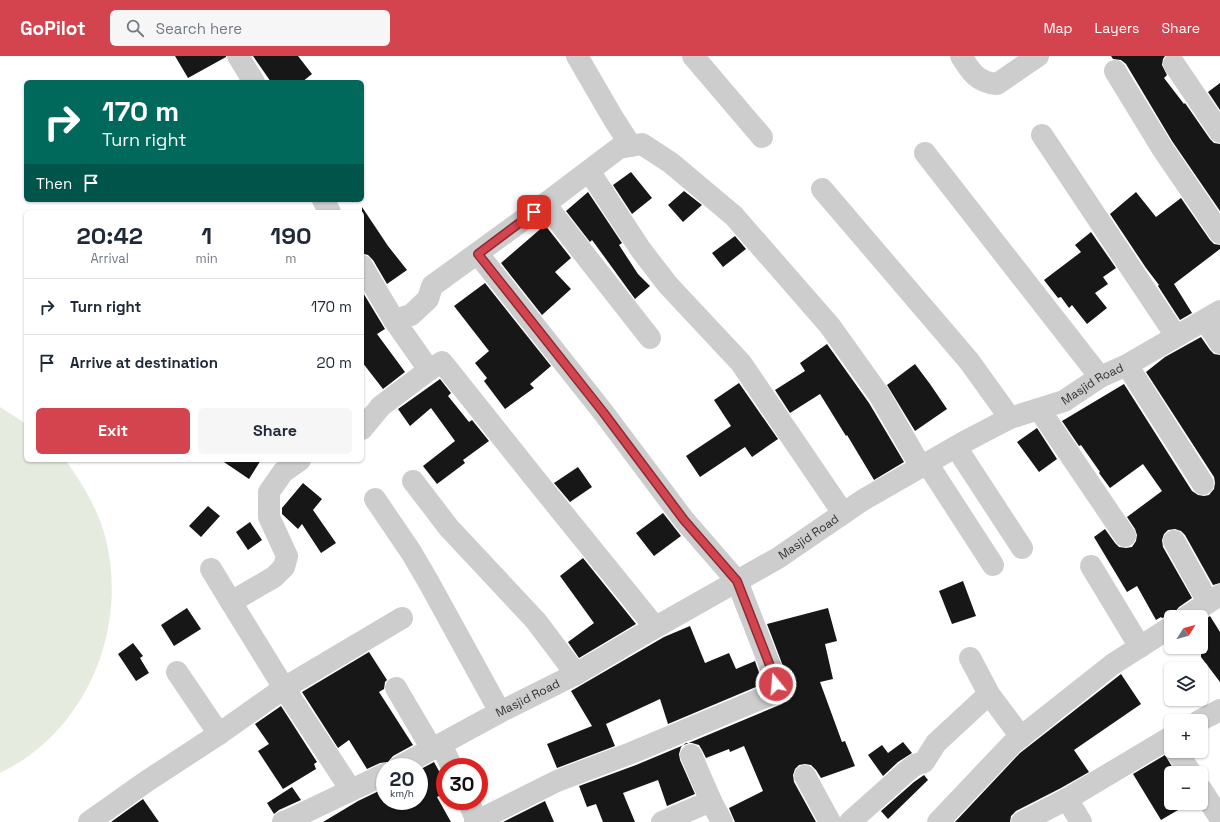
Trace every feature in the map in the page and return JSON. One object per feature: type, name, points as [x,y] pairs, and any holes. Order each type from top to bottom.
[{"type":"street","points":[[238,56],[253,80]]},
{"type":"street","points":[[577,56],[631,146]]},
{"type":"street","points":[[693,56],[762,137]]},
{"type":"street","points":[[961,56],[976,77],[987,83],[997,84],[1038,56]]},
{"type":"street","points":[[1174,64],[1220,132]]},
{"type":"street","points":[[1115,71],[1162,148],[1220,232]]},
{"type":"street","points":[[1042,135],[1176,336]]},
{"type":"street","points":[[394,320],[411,315],[428,299],[432,286],[478,254],[619,148],[642,144],[671,163],[734,216],[830,326],[880,396],[924,465],[993,565]]},
{"type":"street","points":[[925,153],[1100,377]]},
{"type":"street","points":[[589,171],[641,250],[668,285],[741,364],[843,513]]},
{"type":"street","points":[[822,189],[970,361],[1010,418]]},
{"type":"street","points":[[545,204],[650,338]]},
{"type":"street","points":[[472,810],[476,821],[557,781],[631,753],[777,692],[774,676],[737,581],[684,520],[603,412],[478,254]]},
{"type":"street","points":[[364,269],[394,320],[429,370]]},
{"type":"street","points":[[1212,315],[1220,343]]},
{"type":"street","name":"Masjid Road","points":[[416,758],[500,712],[576,674],[778,558],[863,500],[956,447],[1010,418],[1064,401],[1100,377],[1127,365],[1212,315]]},
{"type":"street","points":[[364,427],[381,406],[442,362],[656,627]]},
{"type":"street","points":[[1127,365],[1203,484]]},
{"type":"street","points":[[1039,409],[1125,536]]},
{"type":"street","points":[[956,447],[1022,548]]},
{"type":"street","points":[[231,602],[274,578],[284,567],[287,556],[269,517],[269,492],[283,472],[297,462]]},
{"type":"street","points":[[413,481],[448,528],[536,621],[576,674]]},
{"type":"street","points":[[375,499],[411,552],[500,712]]},
{"type":"street","points":[[1174,541],[1214,599],[1197,610]]},
{"type":"street","points":[[1091,566],[1140,647]]},
{"type":"street","points":[[211,570],[284,688],[351,790]]},
{"type":"street","points":[[89,822],[284,688],[402,618]]},
{"type":"street","points":[[938,822],[1012,744],[1113,664],[1164,632]]},
{"type":"street","points":[[970,658],[989,694],[1021,737]]},
{"type":"street","points":[[177,672],[219,734]]},
{"type":"street","points":[[396,688],[445,758]]},
{"type":"street","points":[[850,822],[906,772],[915,765],[924,762],[936,743],[989,694]]},
{"type":"street","points":[[1208,716],[1220,710]]},
{"type":"street","points":[[1022,822],[1164,746]]},
{"type":"street","points":[[692,755],[711,801],[722,822]]},
{"type":"street","points":[[805,776],[830,822]]},
{"type":"street","points":[[283,822],[376,778]]},
{"type":"street","points":[[1067,799],[1082,822]]},
{"type":"street","points":[[1208,800],[1220,818]]},
{"type":"street","points":[[662,822],[711,801]]},
{"type":"shaded area","points":[[0,407],[24,423],[24,462],[66,462],[90,498],[106,540],[111,574],[111,609],[105,642],[94,675],[77,705],[56,732],[30,755],[0,773]]},
{"type":"building","points":[[175,56],[226,56],[226,57],[188,78]]},
{"type":"building","points":[[253,56],[298,56],[312,74],[304,80],[270,80]]},
{"type":"building","points":[[1111,56],[1165,56],[1162,65],[1167,75],[1164,78],[1184,104],[1185,103],[1210,139],[1214,143],[1220,144],[1220,211],[1172,141],[1126,64],[1121,60],[1113,59]]},
{"type":"building","points":[[1220,83],[1220,110],[1208,92]]},
{"type":"building","points":[[631,172],[652,198],[632,214],[613,185]]},
{"type":"building","points":[[684,191],[702,205],[683,222],[668,205]]},
{"type":"building","points":[[588,192],[622,243],[619,245],[638,274],[650,286],[635,299],[592,240],[590,242],[566,211]]},
{"type":"building","points":[[1136,192],[1156,217],[1181,198],[1210,240],[1214,244],[1220,245],[1220,249],[1174,284],[1192,313],[1180,320],[1158,286],[1159,285],[1110,214]]},
{"type":"building","points":[[364,210],[388,246],[407,270],[387,284],[373,260],[368,255],[364,254]]},
{"type":"building","points":[[545,225],[571,258],[555,272],[571,289],[542,315],[501,263]]},
{"type":"building","points":[[1091,232],[1116,268],[1103,277],[1108,284],[1095,293],[1107,308],[1087,324],[1072,305],[1069,308],[1061,297],[1058,298],[1044,280],[1081,252],[1075,245]]},
{"type":"building","points":[[735,236],[746,249],[723,267],[712,253]]},
{"type":"building","points":[[485,283],[551,366],[530,384],[534,388],[505,409],[484,381],[487,378],[475,363],[489,351],[454,306]]},
{"type":"building","points":[[364,294],[385,329],[377,334],[405,372],[383,389],[364,365]]},
{"type":"building","points":[[1201,337],[1214,354],[1220,355],[1220,583],[1213,585],[1185,535],[1181,531],[1175,529],[1168,530],[1164,534],[1162,540],[1163,547],[1192,598],[1177,610],[1164,610],[1164,617],[1161,617],[1156,620],[1137,586],[1127,592],[1094,537],[1105,529],[1119,547],[1132,547],[1136,541],[1137,535],[1127,517],[1162,491],[1143,464],[1110,488],[1081,445],[1079,446],[1062,421],[1124,384],[1192,491],[1198,495],[1209,495],[1214,489],[1214,477],[1146,372],[1165,357]]},
{"type":"building","points":[[827,344],[869,403],[904,462],[874,480],[820,394],[790,413],[775,390],[805,371],[800,363]]},
{"type":"building","points":[[915,364],[947,409],[915,431],[887,385]]},
{"type":"building","points":[[440,379],[451,393],[448,396],[469,422],[472,420],[489,441],[463,460],[465,463],[437,484],[423,466],[455,441],[431,408],[410,426],[398,409]]},
{"type":"building","points":[[739,383],[778,439],[752,457],[745,447],[700,477],[686,456],[731,426],[714,400]]},
{"type":"building","points":[[1037,428],[1057,459],[1039,472],[1017,442]]},
{"type":"building","points":[[224,462],[260,462],[249,479]]},
{"type":"building","points":[[578,467],[592,487],[570,502],[554,483]]},
{"type":"building","points":[[303,483],[322,499],[313,510],[336,543],[321,553],[302,524],[298,529],[282,514],[282,508]]},
{"type":"building","points":[[208,506],[220,516],[201,537],[189,526]]},
{"type":"building","points":[[663,513],[681,536],[654,556],[636,533]]},
{"type":"building","points":[[250,522],[262,540],[248,550],[236,532]]},
{"type":"building","points":[[583,558],[636,624],[579,658],[568,642],[594,623],[560,576]]},
{"type":"building","points":[[963,581],[976,616],[952,624],[939,591]]},
{"type":"building","points":[[187,608],[201,629],[174,646],[161,625]]},
{"type":"building","points":[[828,608],[837,641],[825,644],[833,679],[820,682],[842,742],[845,741],[855,766],[821,778],[811,765],[799,765],[795,769],[793,775],[794,782],[816,822],[735,822],[729,808],[763,791],[744,746],[730,752],[729,749],[706,758],[699,745],[689,743],[782,704],[789,696],[786,674],[767,624]]},
{"type":"building","points":[[1210,616],[1220,632],[1220,682],[1208,666],[1208,662],[1205,662],[1201,657],[1201,654],[1208,654],[1208,617]]},
{"type":"building","points":[[690,626],[705,663],[729,653],[736,669],[755,661],[763,684],[668,724],[660,699],[606,724],[615,746],[557,768],[547,744],[592,726],[571,691],[664,637]]},
{"type":"building","points":[[133,643],[143,656],[140,658],[149,673],[136,681],[118,654]]},
{"type":"building","points":[[369,652],[387,680],[385,682],[384,689],[379,692],[413,745],[391,758],[376,758],[376,765],[367,769],[349,740],[338,748],[302,692]]},
{"type":"building","points":[[1121,674],[1141,704],[1074,750],[1089,772],[1016,811],[1011,816],[1010,822],[955,822],[1020,753]]},
{"type":"building","points":[[281,706],[317,762],[314,764],[316,769],[283,789],[258,751],[269,744],[255,724]]},
{"type":"building","points":[[903,742],[912,753],[898,762],[883,776],[868,755],[882,745],[888,753]]},
{"type":"building","points":[[683,745],[679,754],[680,760],[695,794],[667,806],[658,780],[623,793],[635,822],[603,822],[596,804],[587,807],[579,786],[636,765]]},
{"type":"building","points":[[1164,756],[1164,758],[1167,758],[1172,766],[1164,766],[1164,810],[1178,810],[1161,820],[1133,774]]},
{"type":"building","points":[[434,762],[436,766],[436,810],[444,810],[451,822],[323,822],[358,801],[376,792],[376,810],[428,810],[428,765]]},
{"type":"building","points":[[924,775],[928,780],[888,819],[881,811]]},
{"type":"building","points":[[292,787],[301,800],[279,810],[274,814],[267,803]]},
{"type":"building","points":[[143,799],[159,822],[111,822]]},
{"type":"building","points":[[545,801],[554,822],[503,822]]},
{"type":"route","points":[[534,212],[478,254],[603,412],[684,520],[737,581],[776,684]]}]
